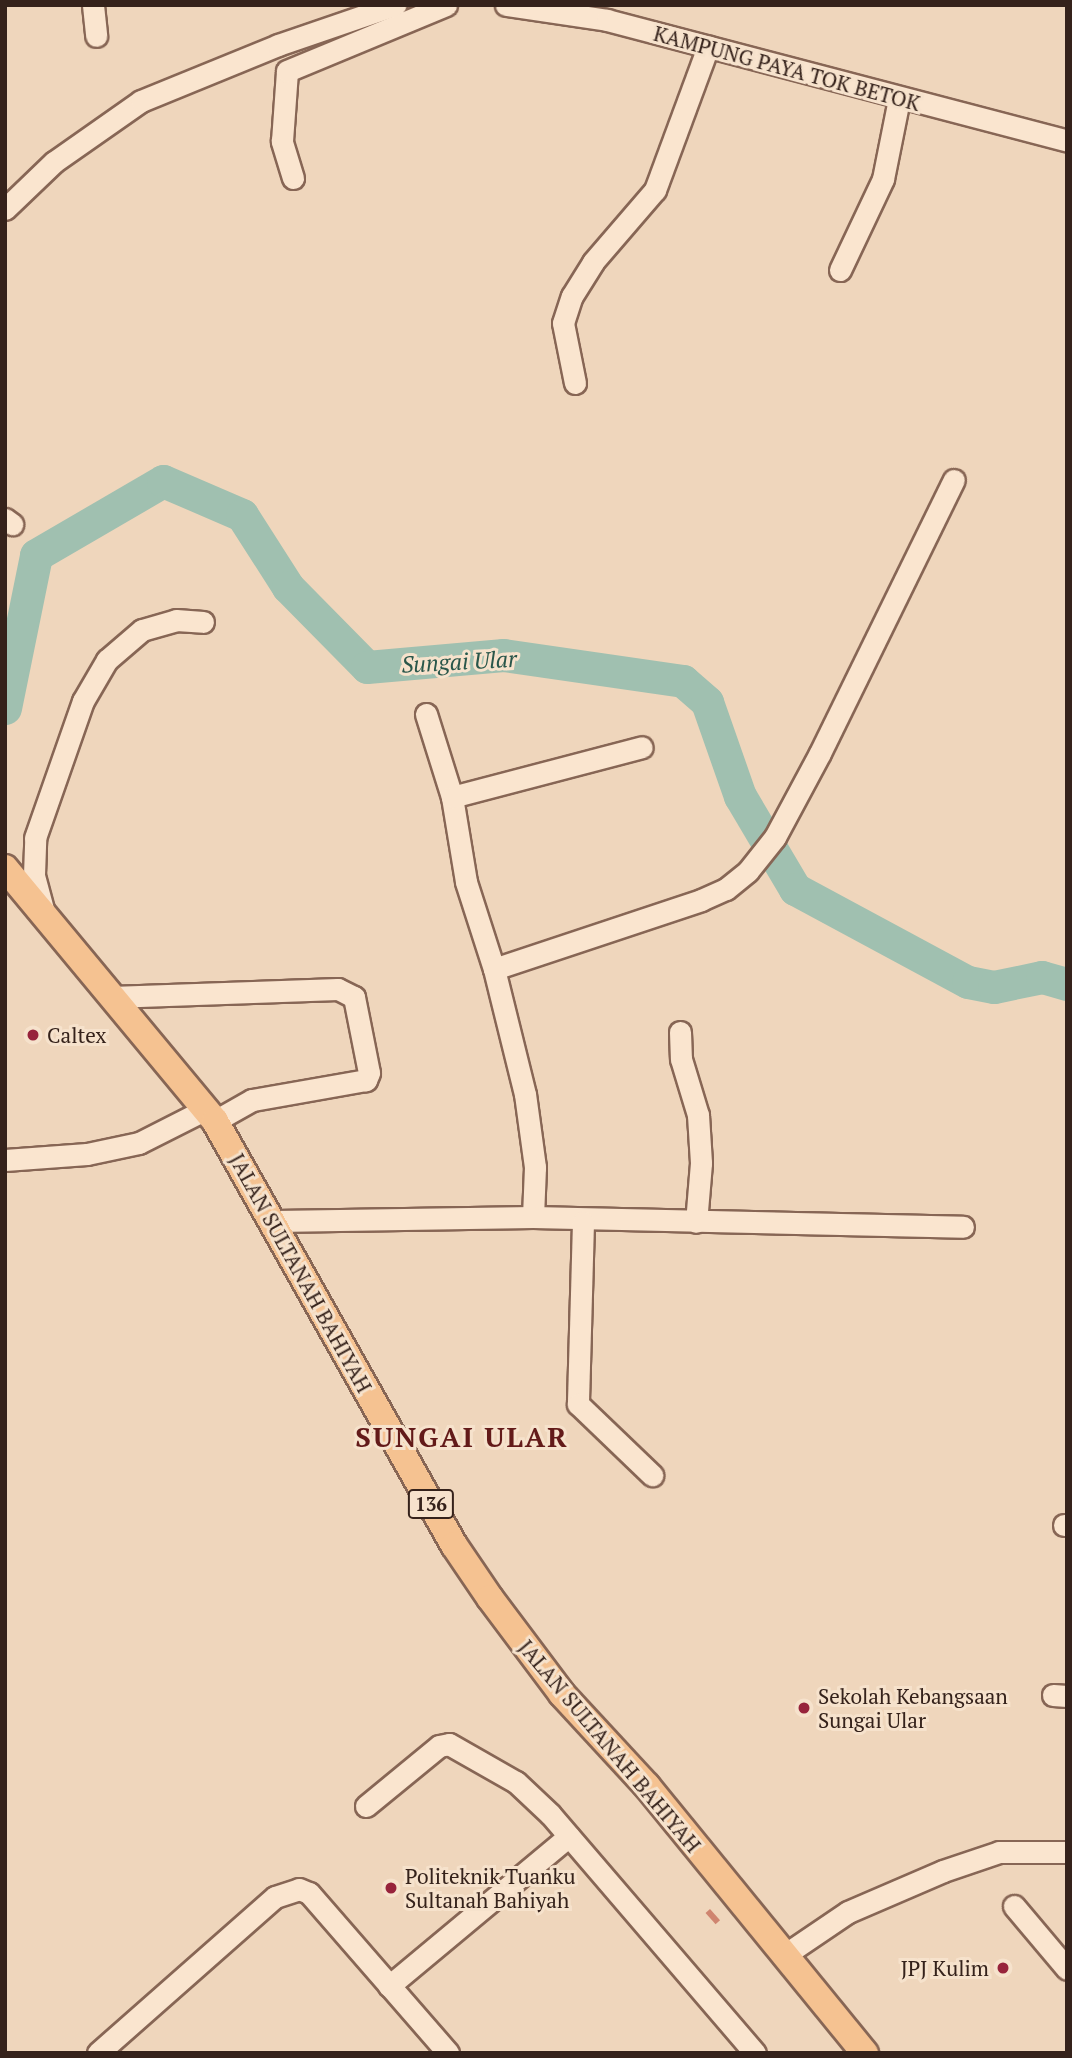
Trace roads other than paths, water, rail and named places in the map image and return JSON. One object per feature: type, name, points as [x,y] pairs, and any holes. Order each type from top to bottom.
[{"type":"main road","name":"JALAN SULTANAH BAHIYAH","points":[[5,868],[47,922],[211,1115],[275,1222],[408,1465],[490,1598],[562,1694],[647,1786],[783,1956],[865,2053]]},
{"type":"street","points":[[93,5],[96,36]]},
{"type":"street","points":[[5,209],[54,162],[141,101],[278,45],[395,5]]},
{"type":"street","points":[[293,178],[282,148],[287,71],[446,5]]},
{"type":"street","name":"KAMPUNG PAYA TOK BETOK","points":[[506,5],[607,20],[899,99],[1067,141]]},
{"type":"street","points":[[575,383],[565,350],[563,323],[572,296],[593,262],[655,190],[708,47]]},
{"type":"street","points":[[841,270],[883,179],[899,99]]},
{"type":"street","points":[[494,968],[701,900],[726,889],[748,872],[775,837],[954,480]]},
{"type":"street","points":[[47,922],[34,875],[35,838],[83,701],[107,660],[142,630],[176,620],[203,622]]},
{"type":"street","points":[[426,714],[452,797],[460,854],[494,968],[525,1094],[535,1167],[533,1217]]},
{"type":"street","points":[[452,797],[642,747]]},
{"type":"street","points":[[5,1160],[87,1154],[139,1143],[252,1100],[366,1080],[369,1073],[354,997],[338,989],[111,997]]},
{"type":"street","points":[[680,1032],[681,1059],[698,1115],[701,1163],[696,1222]]},
{"type":"street","points":[[275,1222],[533,1217],[583,1222],[963,1227]]},
{"type":"street","points":[[583,1222],[578,1404],[652,1475]]},
{"type":"street","points":[[366,1805],[439,1746],[449,1744],[516,1782],[569,1836],[745,2050]]},
{"type":"street","points":[[389,1986],[569,1836]]},
{"type":"street","points":[[783,1956],[848,1912],[943,1871],[999,1852],[1067,1852]]},
{"type":"street","points":[[98,2053],[124,2045],[287,1889],[309,1893],[448,2053]]},
{"type":"street","points":[[1014,1906],[1067,1969]]},
{"type":"waterway","name":"Sungai Ular","points":[[5,708],[36,555],[163,481],[242,515],[288,587],[367,667],[503,655],[683,681],[707,702],[740,796],[795,889],[968,982],[994,987],[1042,977],[1067,984]]},
{"type":"place","name":"Caltex","points":[[33,1035]]},
{"type":"place","name":"Sekolah Kebangsaan Sungai Ular","points":[[804,1708]]},
{"type":"place","name":"Politeknik Tuanku Sultanah Bahiyah","points":[[391,1888]]},
{"type":"place","name":"JPJ Kulim","points":[[1003,1968]]},
{"type":"district","name":"SUNGAI ULAR","points":[[462,1437]]}]
